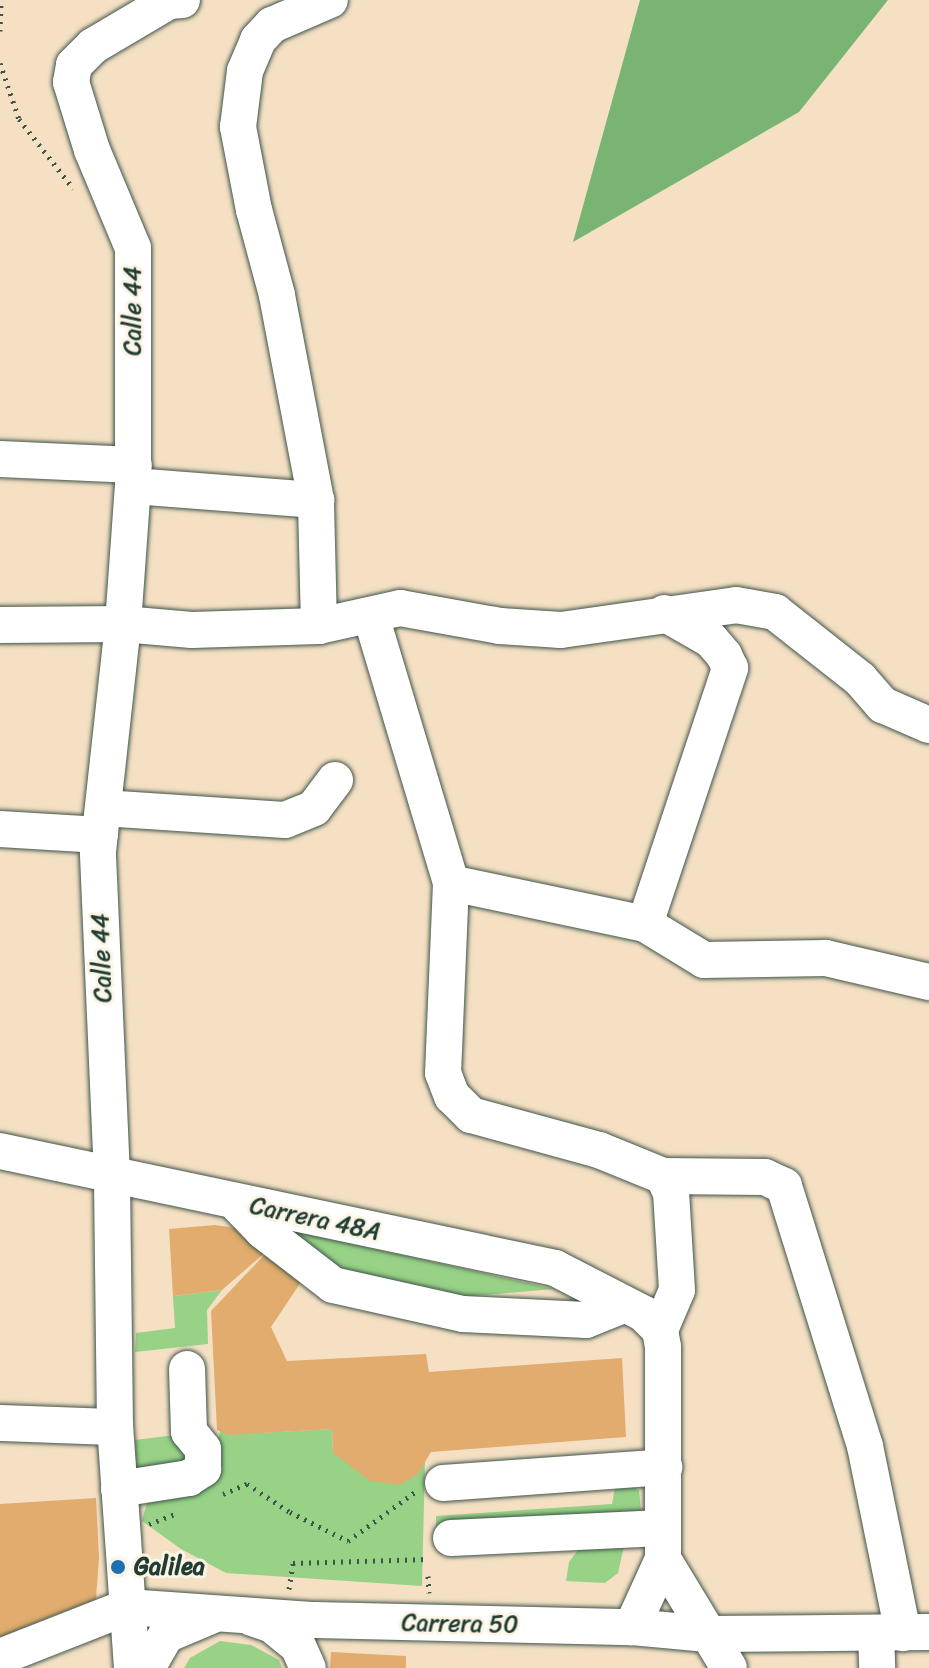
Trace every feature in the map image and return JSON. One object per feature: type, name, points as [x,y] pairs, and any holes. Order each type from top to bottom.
[{"type":"street","name":"Calle 44","points":[[132,1668],[115,1427],[112,1176],[98,851],[123,624],[134,475],[133,248],[75,102],[72,73],[74,65],[93,46],[169,1],[182,0]]},
{"type":"street","points":[[319,626],[316,500],[277,295],[254,210],[238,127],[245,71],[258,40],[272,25],[330,0]]},
{"type":"street","points":[[0,459],[316,500]]},
{"type":"street","points":[[0,625],[123,624],[192,630],[319,626],[400,608],[500,626],[561,630],[664,613],[709,612],[736,605],[775,612],[860,679],[883,705],[929,725]]},
{"type":"street","points":[[645,924],[730,668],[711,640],[664,613]]},
{"type":"street","points":[[371,616],[451,883],[443,1073],[452,1096],[471,1115],[599,1150],[663,1176],[765,1177],[784,1186],[865,1446],[896,1641]]},
{"type":"street","points":[[0,829],[102,821],[285,820],[314,808],[335,780]]},
{"type":"street","points":[[451,883],[645,924],[704,960],[826,958],[929,982]]},
{"type":"street","name":"Carrera 48A","points":[[0,1151],[555,1268],[644,1314],[660,1330]]},
{"type":"street","points":[[632,1627],[663,1544],[660,1330],[677,1290],[671,1193],[663,1176]]},
{"type":"street","points":[[236,1203],[263,1231],[333,1285],[463,1314],[586,1320],[623,1305]]},
{"type":"street","points":[[119,1489],[189,1478],[203,1469],[203,1449],[189,1432],[187,1369]]},
{"type":"street","points":[[0,1423],[115,1427]]},
{"type":"street","points":[[430,1487],[664,1467]]},
{"type":"street","points":[[440,1549],[663,1544]]},
{"type":"street","points":[[663,1544],[708,1634],[729,1668]]},
{"type":"street","name":"Carrera 50","points":[[0,1657],[127,1607],[301,1618],[632,1627],[708,1634],[896,1641]]},
{"type":"street","points":[[147,1668],[166,1635],[227,1614],[272,1625],[298,1646],[308,1668]]},
{"type":"street","points":[[301,1618],[317,1668]]},
{"type":"path","points":[[0,31],[1,0]]},
{"type":"path","points":[[0,63],[19,119],[74,190]]},
{"type":"path","points":[[210,1499],[247,1484],[290,1512],[348,1541],[430,1487]]},
{"type":"path","points":[[121,1533],[186,1508]]},
{"type":"path","points":[[301,1618],[293,1563],[440,1549]]},
{"type":"path","points":[[428,1576],[429,1598]]},
{"type":"green space","points":[[640,0],[888,0],[799,112],[573,242]]},
{"type":"green space","points":[[281,1228],[554,1289],[461,1297],[324,1269]]},
{"type":"green space","points":[[222,1290],[207,1310],[208,1344],[135,1352],[136,1333],[175,1328],[173,1296]]},
{"type":"green space","points":[[332,1429],[333,1453],[425,1461],[422,1586],[226,1573],[181,1549],[142,1521],[147,1502],[212,1477],[220,1431],[238,1434]]},
{"type":"green space","points":[[183,1434],[189,1466],[136,1471],[135,1440]]},
{"type":"green space","points":[[629,1484],[639,1490],[641,1511],[635,1519],[436,1530],[436,1516],[612,1504],[615,1488]]},
{"type":"green space","points":[[581,1546],[624,1546],[618,1573],[605,1583],[566,1581],[569,1562]]},
{"type":"green space","points":[[220,1641],[251,1645],[279,1660],[282,1668],[184,1668],[190,1658]]},
{"type":"building","points":[[215,1225],[263,1232],[276,1243],[222,1290],[173,1296],[169,1229]]},
{"type":"building","points":[[268,1251],[301,1282],[271,1327],[287,1361],[426,1354],[429,1372],[622,1358],[626,1437],[431,1452],[418,1474],[399,1485],[370,1481],[333,1453],[332,1429],[228,1435],[217,1430],[211,1311]]},
{"type":"building","points":[[96,1498],[99,1558],[96,1599],[0,1637],[0,1504]]},
{"type":"building","points":[[331,1652],[406,1656],[406,1668],[330,1668]]},
{"type":"place","name":"Galilea","points":[[118,1567]]}]
